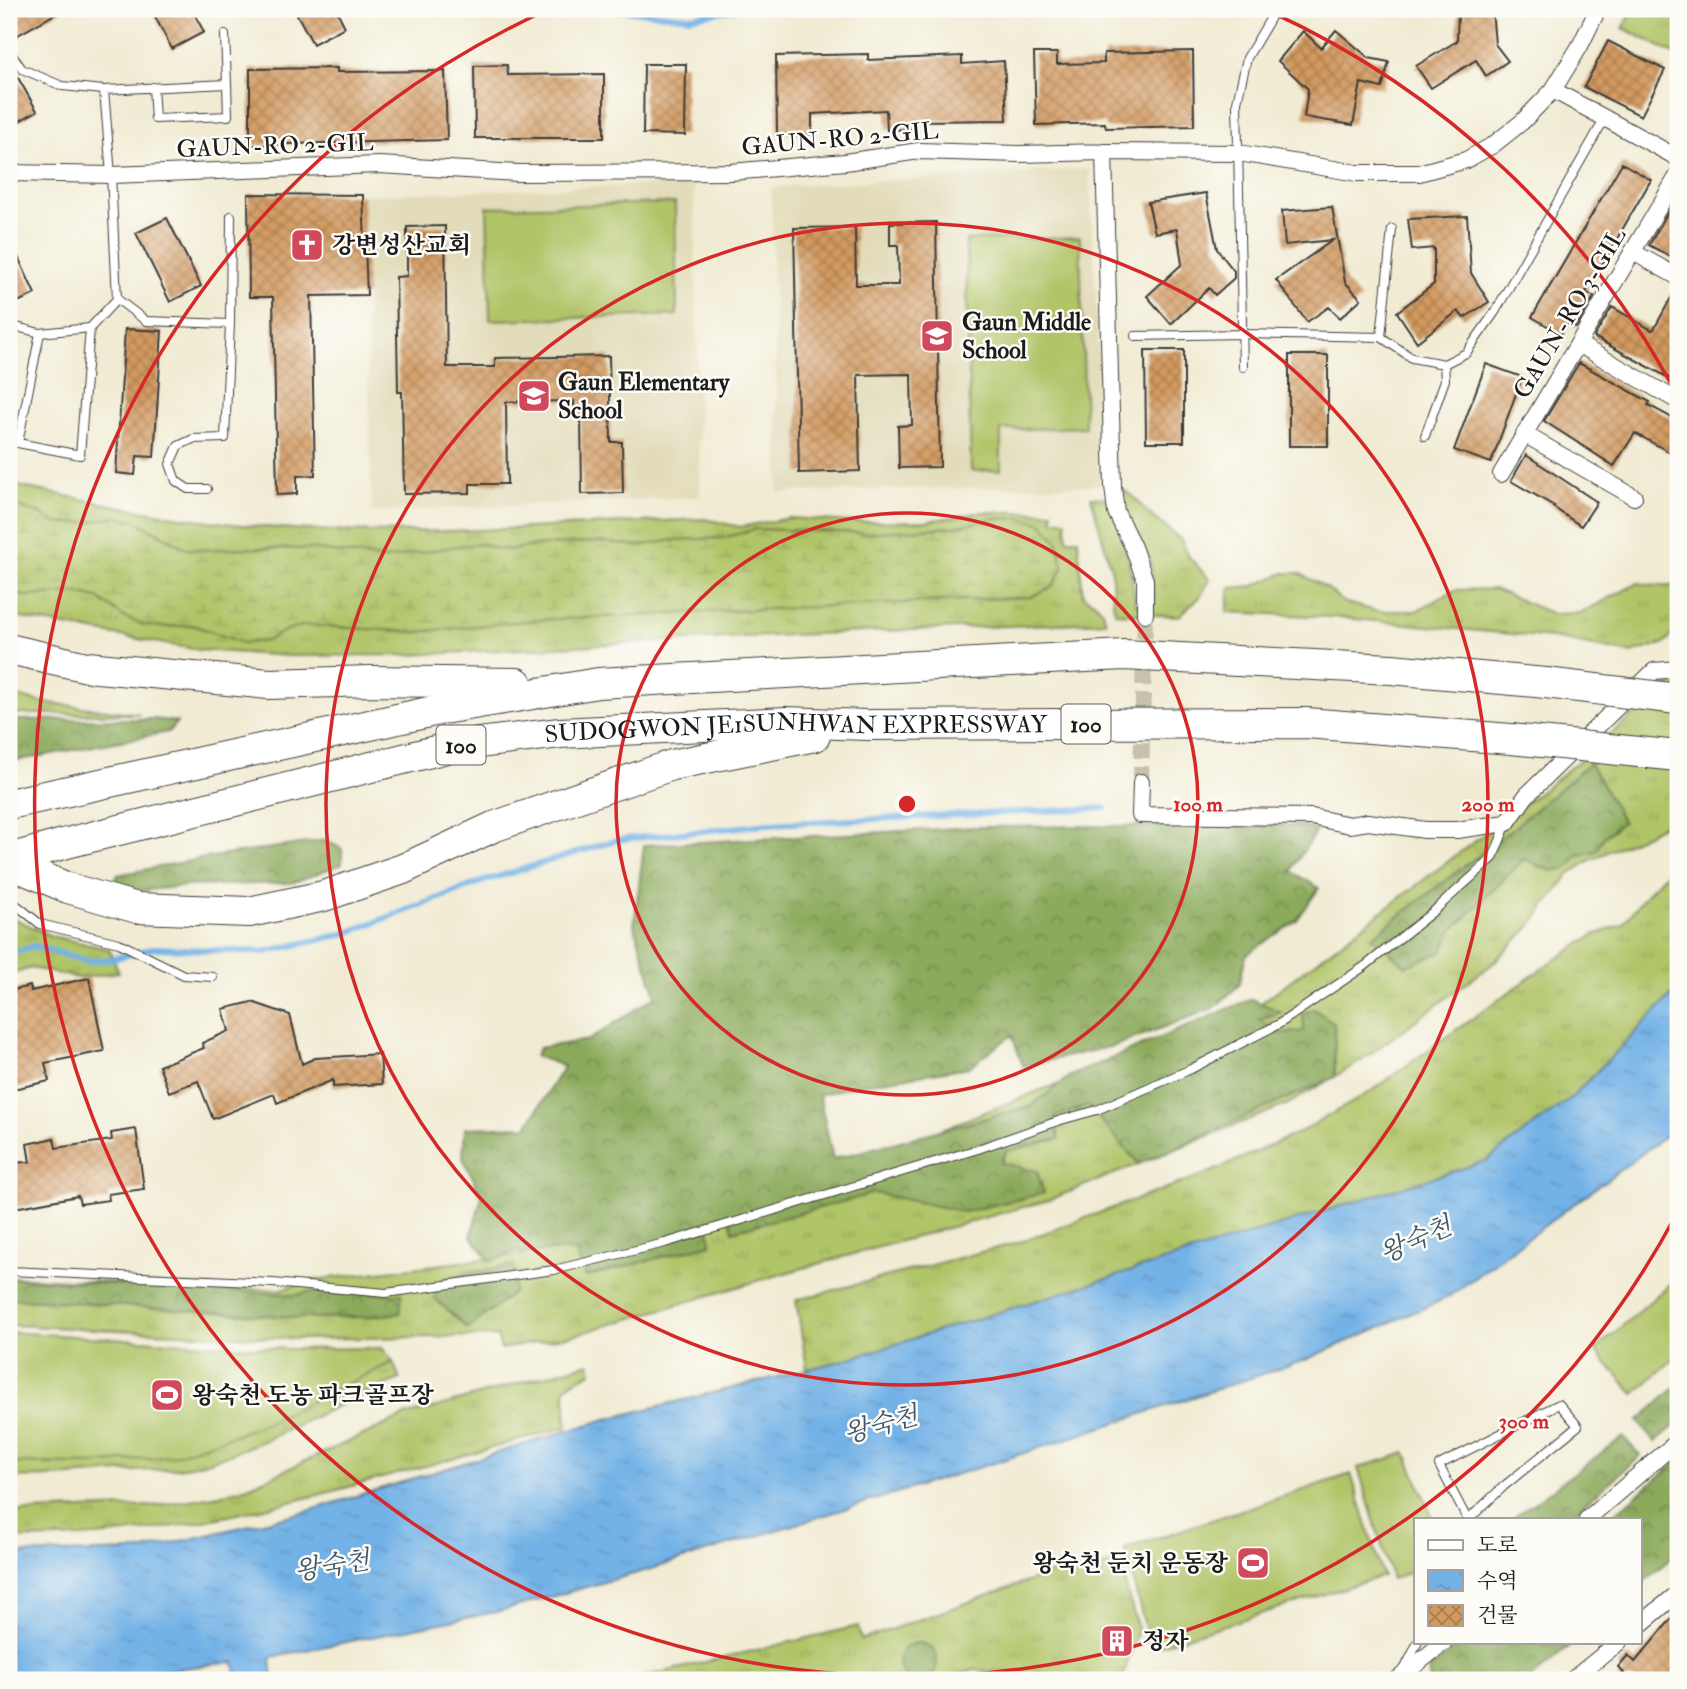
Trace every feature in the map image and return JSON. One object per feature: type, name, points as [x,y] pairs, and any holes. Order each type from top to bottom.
[{"type":"highway","points":[[9,649],[87,667],[269,684],[370,681],[598,683]]},
{"type":"highway","name":"SUDOGWON JE1SUNHWAN EXPRESSWAY","points":[[10,804],[443,709],[598,683],[1124,655],[1391,669],[1546,683],[1678,699]]},
{"type":"highway","name":"SUDOGWON JE1SUNHWAN EXPRESSWAY","points":[[9,861],[67,842],[455,746],[561,733],[786,722],[866,725],[1306,723],[1511,739],[1678,756]]},
{"type":"highway","points":[[9,861],[68,888],[137,908],[249,912],[324,897],[403,869],[493,827],[672,765],[866,725]]},
{"type":"street","name":"GAUN-RO 2-GIL","points":[[9,173],[111,174],[379,165],[518,173],[731,172],[845,162],[919,151],[1019,155],[1104,152],[1239,153],[1357,173],[1419,173],[1466,160],[1493,145],[1522,122],[1553,90],[1580,46],[1598,9]]},
{"type":"street","points":[[1553,90],[1678,158]]},
{"type":"street","points":[[1104,152],[1113,486],[1116,512],[1133,547],[1144,580],[1145,614]]},
{"type":"street","name":"GAUN-RO 3-GIL","points":[[1501,474],[1678,175]]},
{"type":"street","points":[[1633,252],[1678,277]]},
{"type":"street","points":[[1578,344],[1678,401]]},
{"type":"street","points":[[1524,434],[1634,497]]},
{"type":"street","points":[[1141,782],[1140,814],[1312,817],[1350,825],[1368,822],[1425,830],[1457,830],[1507,823],[1526,796],[1654,671],[1678,669]]},
{"type":"street","points":[[1588,1518],[1678,1441]]},
{"type":"street","points":[[1642,1623],[1678,1593]]},
{"type":"street","points":[[1399,1679],[1442,1644]]},
{"type":"street","points":[[1572,1680],[1617,1644]]},
{"type":"lane","points":[[1243,367],[1237,102],[1247,58],[1273,14],[1281,9]]},
{"type":"lane","points":[[153,87],[155,119],[228,116],[225,35]]},
{"type":"lane","points":[[9,51],[22,69],[62,86],[104,90],[227,84]]},
{"type":"lane","points":[[40,333],[18,443],[80,455],[90,328],[117,299],[104,90]]},
{"type":"lane","points":[[1135,336],[1243,334],[1381,337],[1412,358],[1444,365],[1466,352],[1495,312],[1605,118]]},
{"type":"lane","points":[[207,489],[188,489],[176,481],[170,464],[178,446],[193,439],[225,438],[231,216]]},
{"type":"lane","points":[[1381,337],[1392,229]]},
{"type":"lane","points":[[117,299],[146,321],[230,324]]},
{"type":"lane","points":[[9,325],[40,333],[90,328]]},
{"type":"lane","points":[[1425,436],[1445,380],[1444,365]]},
{"type":"lane","points":[[9,1271],[273,1283],[386,1293],[554,1270],[665,1243],[978,1149],[1097,1110],[1191,1069],[1279,1024],[1365,966],[1435,910],[1493,858],[1507,823]]},
{"type":"lane","points":[[9,899],[40,924],[119,943],[184,975],[213,978]]},
{"type":"lane","points":[[1467,1518],[1439,1465],[1559,1404],[1578,1426],[1469,1518]]},
{"type":"lane","points":[[1399,1679],[1417,1644]]},
{"type":"shaded area","name":"Gaun Middle School","points":[[1089,169],[1106,485],[779,492],[771,187]]},
{"type":"shaded area","name":"Gaun Elementary School","points":[[694,183],[700,497],[372,512],[363,195]]},
{"type":"green space","points":[[1633,9],[1653,9],[1678,21],[1678,56],[1623,28]]},
{"type":"green space","points":[[675,203],[677,315],[490,320],[487,207]]},
{"type":"green space","points":[[1080,237],[1085,427],[1001,430],[1001,470],[971,471],[966,240]]},
{"type":"green space","points":[[9,484],[200,520],[265,527],[374,532],[485,530],[705,519],[740,527],[789,518],[851,522],[928,521],[983,512],[1053,512],[1053,520],[1066,520],[1067,539],[1078,539],[1083,596],[1098,606],[1106,622],[744,637],[409,655],[290,656],[199,650],[9,616],[9,592],[24,596],[77,593],[98,598],[124,617],[163,627],[193,625],[244,643],[266,641],[284,631],[305,625],[417,632],[534,620],[1030,597],[1052,587],[1063,568],[1058,542],[1043,524],[991,519],[954,527],[865,533],[755,529],[724,538],[675,540],[639,546],[598,542],[511,550],[496,549],[483,544],[386,559],[309,549],[187,549],[169,538],[87,522],[58,524],[40,514],[9,506]]},
{"type":"green space","points":[[1121,489],[1133,496],[1146,511],[1181,540],[1189,557],[1210,580],[1200,597],[1179,616],[1116,613],[1113,604],[1112,572],[1091,497],[1108,498],[1127,551],[1136,604],[1154,603],[1151,563],[1123,506]]},
{"type":"green space","points":[[9,506],[40,514],[58,524],[117,517],[136,521],[187,549],[309,549],[386,559],[462,545],[483,544],[496,549],[511,550],[598,542],[639,546],[675,540],[724,538],[755,529],[865,533],[954,527],[991,519],[1022,518],[1043,524],[1058,542],[1063,568],[1052,587],[1030,597],[534,620],[417,632],[305,625],[284,631],[266,641],[243,643],[193,625],[144,625],[124,617],[98,598],[77,593],[24,596],[9,592]]},
{"type":"green space","points":[[1284,573],[1299,573],[1327,588],[1343,602],[1376,611],[1416,611],[1455,590],[1494,589],[1553,614],[1581,613],[1638,583],[1658,586],[1678,584],[1678,631],[1663,644],[1630,653],[1553,638],[1333,617],[1227,612],[1230,588],[1253,586]]},
{"type":"green space","points":[[1678,678],[1678,817],[1590,860],[1569,875],[1527,930],[1491,965],[1358,1063],[1288,1104],[1049,1200],[578,1334],[501,1349],[497,1336],[299,1339],[9,1325],[9,1277],[279,1290],[314,1280],[605,1244],[715,1218],[1041,1090],[1228,1028],[1553,782]]},
{"type":"green space","points":[[9,694],[40,702],[140,714],[9,714]]},
{"type":"green space","points":[[154,719],[177,722],[168,732],[9,762],[9,720]]},
{"type":"green space","points":[[1590,763],[1623,822],[1604,837],[1596,851],[1578,855],[1568,868],[1551,871],[1524,859],[1451,932],[1443,951],[1406,966],[1372,937],[1506,834]]},
{"type":"green space","points":[[1299,825],[1316,831],[1291,871],[1319,888],[1297,920],[1246,955],[1239,985],[1214,1008],[1114,1046],[1023,1066],[1012,1035],[969,1067],[858,1085],[819,1095],[833,1159],[1031,1106],[1070,1076],[1251,999],[1281,1012],[1259,1020],[1281,1034],[1304,1031],[1303,1013],[1314,1009],[1334,1023],[1335,1077],[1139,1164],[1088,1106],[1055,1117],[1059,1139],[1006,1151],[1001,1163],[1037,1171],[1044,1193],[964,1212],[875,1193],[733,1231],[729,1214],[708,1221],[711,1244],[586,1277],[575,1250],[513,1252],[490,1261],[471,1236],[482,1196],[463,1158],[465,1128],[527,1126],[564,1066],[535,1056],[539,1048],[589,1040],[656,996],[634,925],[644,845],[976,827]]},
{"type":"green space","points":[[326,840],[342,849],[342,864],[292,883],[186,886],[128,892],[114,885],[117,875],[205,858]]},
{"type":"green space","points":[[1678,861],[1678,989],[1571,1098],[1486,1161],[845,1360],[807,1369],[796,1300],[1020,1242],[1211,1172],[1298,1133],[1367,1094],[1547,965],[1594,935],[1622,925]]},
{"type":"green space","points":[[9,916],[51,936],[109,949],[119,972],[79,978],[31,968],[9,975]]},
{"type":"green space","points":[[514,1265],[514,1292],[468,1329],[434,1298],[445,1278]]},
{"type":"green space","points":[[9,1278],[297,1295],[308,1292],[402,1294],[400,1313],[366,1317],[301,1318],[9,1298]]},
{"type":"green space","points":[[1672,1282],[1678,1289],[1678,1355],[1634,1394],[1595,1350]]},
{"type":"green space","name":"왕숙천 도농 파크골프장","points":[[9,1332],[289,1349],[382,1348],[393,1362],[257,1427],[172,1456],[92,1464],[9,1463]]},
{"type":"green space","points":[[393,1362],[400,1379],[259,1443],[210,1461],[165,1469],[51,1477],[9,1477],[9,1463],[92,1464],[172,1456],[257,1427]]},
{"type":"green space","points":[[589,1363],[592,1372],[565,1388],[567,1427],[326,1493],[237,1514],[146,1531],[101,1536],[9,1538],[9,1512],[154,1506],[220,1495],[248,1487],[405,1416]]},
{"type":"green space","points":[[1678,1385],[1678,1423],[1655,1442],[1638,1421]]},
{"type":"green space","points":[[1623,1437],[1641,1456],[1567,1518],[1513,1518]]},
{"type":"green space","points":[[1406,1453],[1433,1518],[1414,1518],[1414,1571],[1392,1579],[1358,1468]]},
{"type":"green space","points":[[1678,1461],[1678,1552],[1642,1583],[1642,1518],[1609,1518]]},
{"type":"green space","name":"왕숙천 둔치 운동장","points":[[1351,1474],[1383,1576],[1151,1648],[1124,1549]]},
{"type":"green space","points":[[1119,1562],[1138,1630],[1122,1680],[1076,1680],[974,1670],[936,1680],[630,1680],[858,1626],[861,1640],[1072,1566],[1081,1573]]},
{"type":"green space","points":[[918,1643],[931,1649],[937,1662],[931,1675],[918,1681],[905,1675],[899,1662],[905,1649]]},
{"type":"green space","points":[[1460,1644],[1572,1644],[1529,1680],[1429,1680],[1430,1668]]},
{"type":"water","name":"왕숙천","points":[[1678,989],[1678,1127],[1447,1298],[1305,1360],[1006,1459],[648,1570],[496,1612],[271,1657],[273,1680],[237,1680],[234,1662],[85,1680],[9,1680],[9,1554],[140,1551],[305,1512],[603,1420],[845,1360],[1486,1161],[1571,1098]]},
{"type":"building","points":[[9,9],[64,9],[9,40]]},
{"type":"building","points":[[151,9],[192,9],[204,32],[172,49]]},
{"type":"building","points":[[294,9],[336,9],[345,27],[313,44]]},
{"type":"building","points":[[1458,9],[1492,9],[1495,44],[1508,61],[1486,76],[1476,60],[1431,88],[1416,66],[1457,41]]},
{"type":"building","points":[[1336,30],[1369,58],[1389,62],[1382,88],[1361,83],[1353,125],[1304,117],[1308,89],[1278,61],[1303,31],[1321,48]]},
{"type":"building","points":[[1608,41],[1665,70],[1641,116],[1584,87]]},
{"type":"building","points":[[1193,51],[1194,126],[1106,128],[1105,123],[1036,125],[1034,53],[1057,53],[1057,64],[1104,63],[1104,53]]},
{"type":"building","points":[[868,54],[868,60],[962,56],[962,64],[1004,61],[1007,120],[916,121],[916,129],[887,130],[886,110],[812,114],[812,134],[777,134],[776,56]]},
{"type":"building","points":[[9,62],[37,111],[9,127]]},
{"type":"building","points":[[644,64],[686,64],[685,135],[643,134]]},
{"type":"building","points":[[507,65],[508,75],[604,74],[604,138],[475,138],[474,66]]},
{"type":"building","points":[[337,68],[337,72],[445,71],[447,140],[250,145],[250,69]]},
{"type":"building","points":[[1622,163],[1651,180],[1586,292],[1594,297],[1576,327],[1568,323],[1561,334],[1532,317]]},
{"type":"building","points":[[1206,193],[1217,249],[1234,271],[1234,278],[1215,295],[1209,288],[1171,324],[1147,296],[1182,264],[1177,229],[1155,233],[1148,202]]},
{"type":"building","name":"강변성산교회","points":[[248,194],[363,195],[367,295],[311,296],[315,475],[297,476],[297,494],[277,495],[273,297],[249,297]]},
{"type":"building","points":[[1678,195],[1678,261],[1649,245]]},
{"type":"building","points":[[1332,207],[1345,282],[1361,299],[1340,318],[1329,307],[1307,322],[1276,280],[1333,240],[1285,245],[1282,211]]},
{"type":"building","points":[[1467,216],[1471,273],[1489,302],[1464,318],[1458,311],[1417,342],[1397,312],[1434,284],[1434,248],[1412,250],[1408,219]]},
{"type":"building","points":[[167,218],[201,286],[170,302],[136,233]]},
{"type":"building","points":[[936,222],[940,467],[899,468],[898,426],[912,425],[911,374],[858,375],[860,471],[799,473],[794,228],[855,227],[856,285],[899,285],[898,245],[890,245],[890,223]]},
{"type":"building","points":[[445,226],[447,367],[495,367],[495,358],[609,356],[611,442],[622,442],[623,493],[582,494],[581,416],[574,417],[574,401],[506,402],[507,484],[470,484],[470,493],[404,494],[402,392],[398,392],[396,277],[407,276],[407,227]]},
{"type":"building","points":[[9,237],[35,294],[9,306]]},
{"type":"building","points":[[1677,287],[1678,383],[1594,337],[1612,307],[1654,329]]},
{"type":"building","points":[[125,329],[162,331],[154,457],[137,456],[135,475],[116,473]]},
{"type":"building","points":[[1145,350],[1184,350],[1184,442],[1146,442]]},
{"type":"building","points":[[1289,355],[1328,355],[1328,446],[1289,446]]},
{"type":"building","points":[[1579,363],[1650,402],[1648,405],[1678,421],[1678,457],[1635,433],[1614,466],[1544,421]]},
{"type":"building","points":[[1486,364],[1522,377],[1491,463],[1454,450]]},
{"type":"building","points":[[1526,455],[1597,502],[1581,526],[1554,506],[1511,481]]},
{"type":"building","points":[[89,978],[104,1051],[45,1063],[49,1081],[9,1090],[9,991],[30,986],[31,991]]},
{"type":"building","points":[[252,1002],[290,1015],[302,1064],[315,1058],[380,1054],[382,1084],[333,1087],[333,1080],[277,1103],[274,1094],[213,1119],[198,1081],[169,1092],[159,1066],[204,1048],[202,1043],[229,1031],[223,1009]]},
{"type":"building","points":[[136,1129],[144,1189],[108,1194],[109,1200],[80,1204],[78,1196],[9,1209],[9,1163],[30,1162],[27,1144],[54,1138],[56,1148],[112,1140],[111,1133]]},
{"type":"building","points":[[1678,1611],[1678,1671],[1671,1680],[1617,1680],[1624,1673],[1618,1667],[1628,1655],[1635,1662]]},
{"type":"building","name":"정자","points":[[1125,1632],[1125,1650],[1110,1650],[1110,1633]]},
{"type":"waterway","points":[[609,9],[691,17],[734,9]]},
{"type":"waterway","points":[[9,954],[34,946],[87,961],[111,959],[155,948],[264,952],[344,934],[481,882],[617,840],[768,824],[1105,808]]},
{"type":"tunnel","points":[[1141,782],[1145,614]]},
{"type":"place","name":"강변성산교회","points":[[307,245]]},
{"type":"place","name":"Gaun Middle School","points":[[937,336]]},
{"type":"place","name":"Gaun Elementary School","points":[[534,396]]},
{"type":"place","name":"왕숙천 도농 파크골프장","points":[[167,1395]]},
{"type":"place","name":"왕숙천 둔치 운동장","points":[[1253,1563]]},
{"type":"place","name":"정자","points":[[1117,1641]]}]
